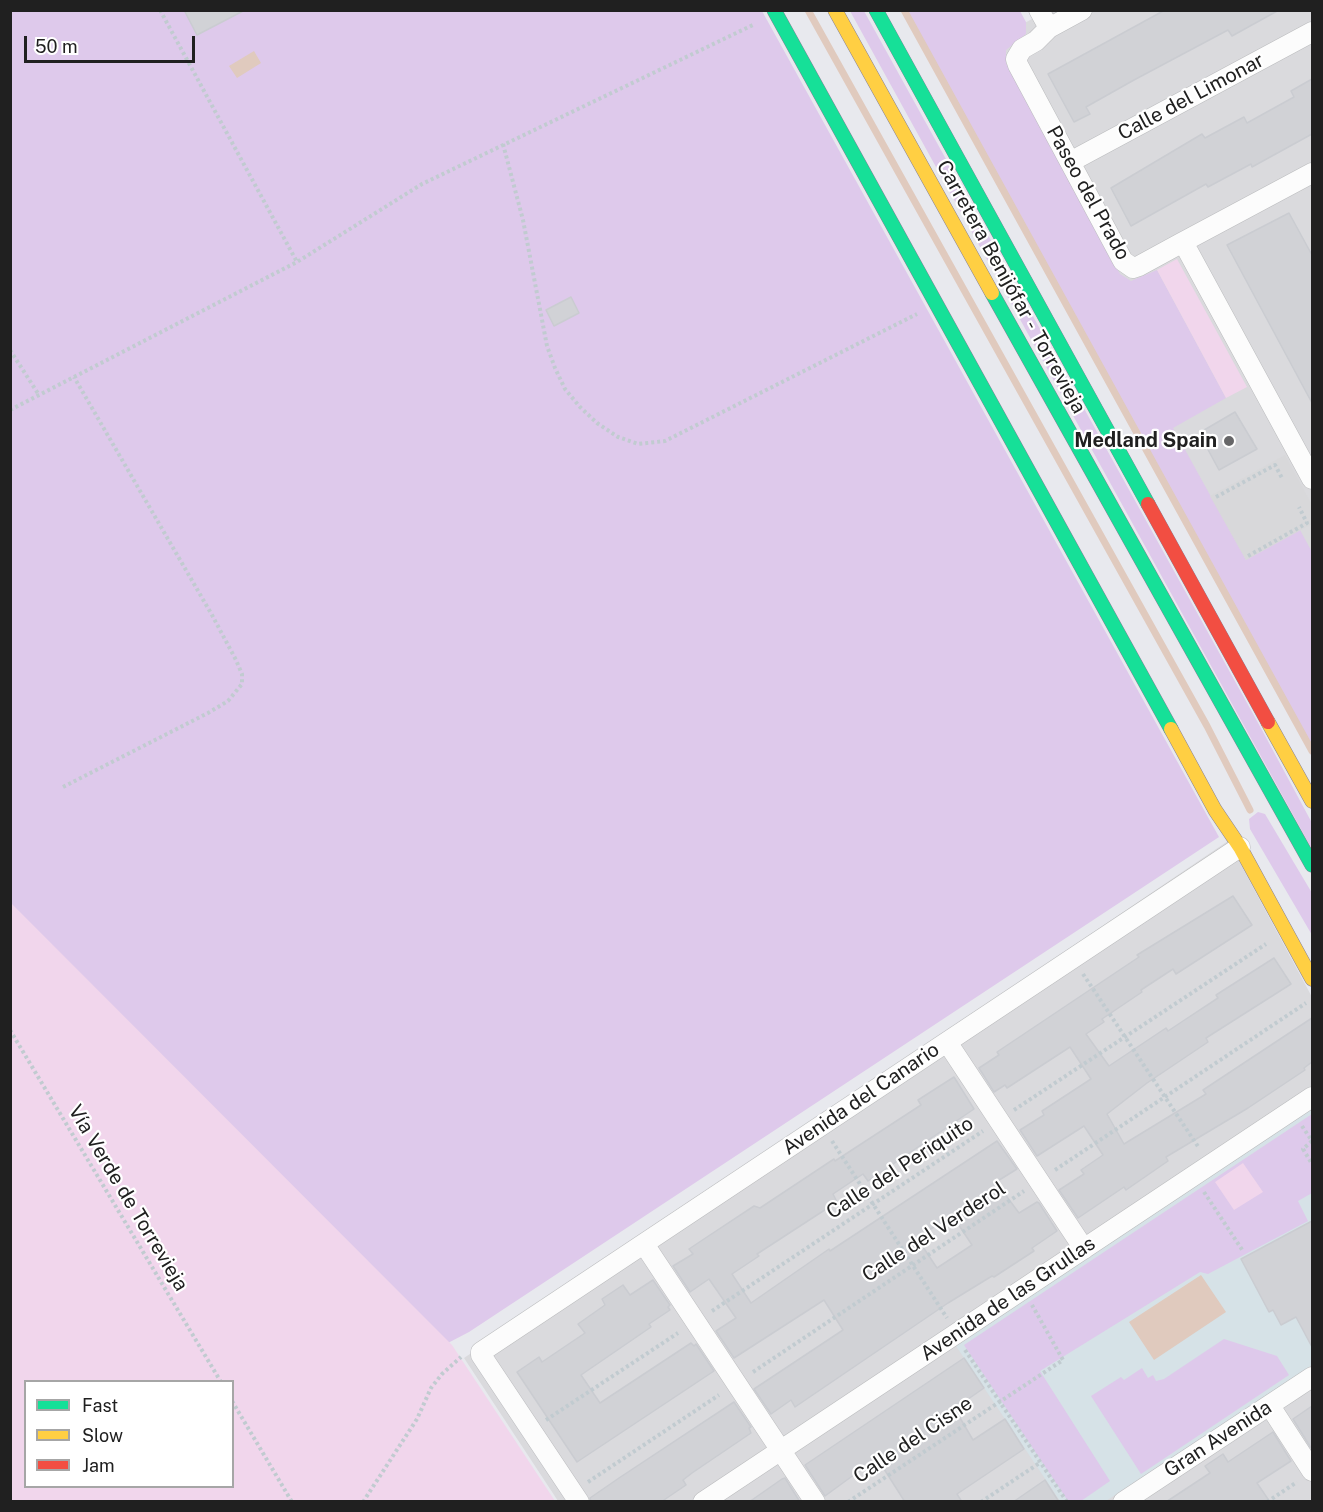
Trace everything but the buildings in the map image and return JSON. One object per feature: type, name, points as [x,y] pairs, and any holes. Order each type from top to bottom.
[{"type":"main road","name":"Carretera Benijófar - Torrevieja","points":[[835,10],[1186,644],[1312,865]]},
{"type":"main road","name":"Carretera Benijófar - Torrevieja","points":[[876,10],[1312,801]]},
{"type":"main road","points":[[775,13],[938,304],[1215,810],[1240,847],[1312,979]]},
{"type":"street","points":[[1039,10],[1049,28],[1082,10]]},
{"type":"street","name":"Paseo del Prado","points":[[1049,28],[1036,41],[1022,49],[1016,59],[1127,266],[1139,266],[1183,242]]},
{"type":"street","name":"Calle del Limonar","points":[[1070,162],[1312,32]]},
{"type":"street","points":[[1310,179],[1183,242],[1312,479]]},
{"type":"street","name":"Avenida del Canario","points":[[482,1352],[1240,847]]},
{"type":"street","points":[[948,1042],[1084,1248]]},
{"type":"street","name":"Avenida de las Grullas","points":[[703,1502],[1312,1097]]},
{"type":"street","points":[[644,1244],[815,1502]]},
{"type":"street","points":[[482,1352],[481,1355],[576,1497]]},
{"type":"street","name":"Gran Avenida","points":[[1123,1502],[1312,1377]]},
{"type":"street","points":[[1270,1406],[1308,1474]]},
{"type":"path","points":[[160,10],[297,262]]},
{"type":"path","points":[[10,410],[297,262],[422,184],[775,13]]},
{"type":"path","points":[[503,144],[523,220],[547,346],[555,368],[565,389],[580,406],[597,423],[618,437],[638,444],[665,441],[938,304]]},
{"type":"path","points":[[10,350],[39,395]]},
{"type":"path","points":[[63,787],[208,713],[228,700],[242,684],[242,674],[236,660],[212,615],[74,377]]},
{"type":"path","points":[[1216,497],[1275,465],[1282,478]]},
{"type":"path","points":[[1248,556],[1307,523],[1299,507]]},
{"type":"path","name":"Calle del Periquito","points":[[531,1430],[1286,931]]},
{"type":"path","points":[[1072,958],[1210,1165]]},
{"type":"path","name":"Calle del Verderol","points":[[576,1497],[736,1383],[1312,999]]},
{"type":"path","name":"Vía Verde de Torrevieja","points":[[10,1029],[220,1380]]},
{"type":"path","points":[[1299,1121],[1312,1141],[1303,1149],[1312,1164]]},
{"type":"path","points":[[822,1125],[957,1333],[961,1344],[997,1403],[1041,1462],[1067,1502]]},
{"type":"path","points":[[1200,1186],[1244,1251]]},
{"type":"path","name":"Calle del Cisne","points":[[848,1502],[1063,1360],[1028,1300]]},
{"type":"path","points":[[363,1502],[417,1419],[437,1380],[469,1352],[482,1352]]},
{"type":"path","points":[[234,1404],[292,1502]]},
{"type":"path","points":[[981,1502],[1041,1462]]},
{"type":"path","points":[[1267,1502],[1308,1474]]},
{"type":"shaded area","points":[[11,11],[762,11],[1219,837],[469,1332],[281,1430],[11,985]]},
{"type":"shaded area","points":[[850,11],[864,11],[1262,730],[1312,823],[1312,849]]},
{"type":"shaded area","points":[[907,11],[1020,11],[1026,22],[1026,34],[1006,50],[1006,63],[1120,274],[1131,281],[1157,270],[1226,398],[1173,428],[1246,560],[1300,530],[1312,552],[1312,747]]},
{"type":"shaded area","points":[[1047,11],[1312,11],[1312,747],[939,69]]},
{"type":"shaded area","points":[[254,51],[261,63],[237,78],[229,66]]},
{"type":"shaded area","points":[[1177,259],[1247,387],[1226,398],[1157,270]]},
{"type":"shaded area","points":[[1285,455],[1312,505],[1312,524],[1246,560],[1210,496]]},
{"type":"shaded area","points":[[1258,812],[1265,814],[1312,893],[1312,935],[1250,829],[1249,819]]},
{"type":"shaded area","points":[[1228,841],[1312,997],[1312,1501],[558,1501],[464,1358]]},
{"type":"shaded area","points":[[11,903],[452,1345],[555,1501],[11,1501]]},
{"type":"shaded area","points":[[1312,1109],[1312,1365],[1106,1501],[1060,1501],[956,1346]]},
{"type":"shaded area","points":[[1312,1114],[1312,1193],[1298,1201],[1308,1221],[1208,1274],[1200,1272],[1040,1371],[1110,1481],[1081,1501],[1068,1501],[964,1345]]},
{"type":"shaded area","points":[[1243,1163],[1263,1192],[1234,1210],[1215,1182]]},
{"type":"shaded area","points":[[1201,1275],[1226,1312],[1154,1360],[1129,1322]]},
{"type":"shaded area","points":[[1224,1339],[1277,1356],[1289,1375],[1141,1474],[1091,1396],[1121,1377],[1124,1380],[1142,1368],[1148,1378],[1153,1375],[1156,1381],[1164,1379]]},
{"type":"waterway","points":[[808,10],[1207,726],[1250,810]]},
{"type":"waterway","points":[[904,10],[1312,751]]},
{"type":"traffic: fast","points":[[774,10],[1171,729]]},
{"type":"traffic: fast","points":[[876,10],[1148,504]]},
{"type":"traffic: fast","points":[[992,293],[1312,865]]},
{"type":"traffic: slow","points":[[835,10],[992,293]]},
{"type":"traffic: slow","points":[[1268,722],[1312,801]]},
{"type":"traffic: slow","points":[[1171,729],[1215,810],[1240,847],[1312,979]]},
{"type":"traffic: jam","points":[[1148,504],[1268,722]]},
{"type":"place","name":"Medland Spain","points":[[1229,441]]}]
